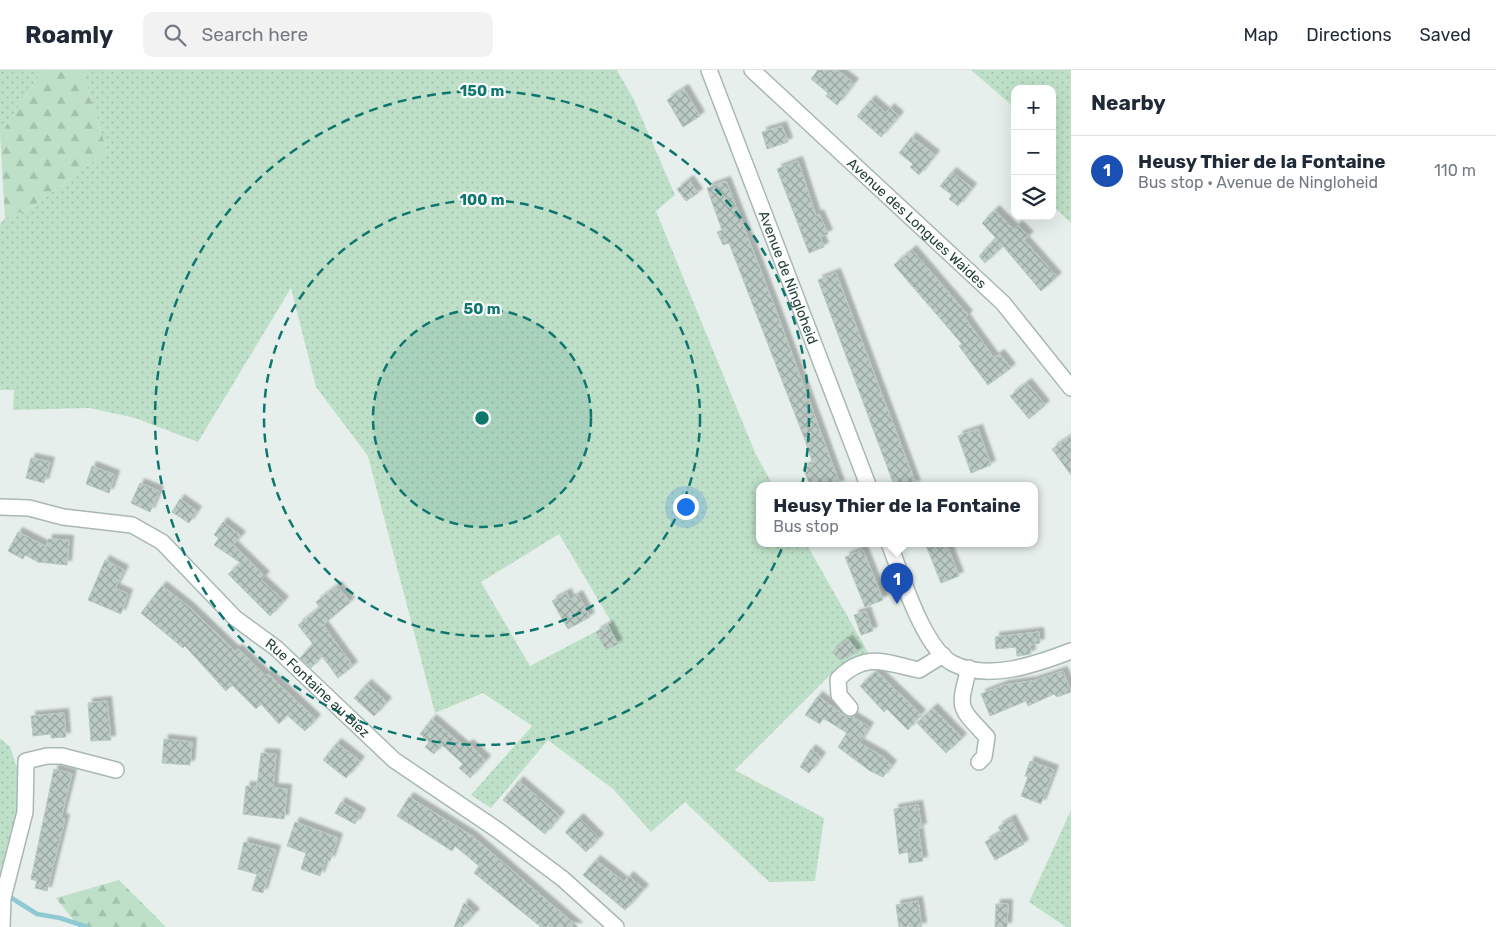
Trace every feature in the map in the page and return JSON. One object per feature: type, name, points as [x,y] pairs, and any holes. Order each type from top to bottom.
[{"type":"street","name":"Avenue de Ningloheid","points":[[709,70],[867,482]]},
{"type":"street","name":"Avenue des Longues Waides","points":[[752,70],[980,280],[1003,303],[1071,388]]},
{"type":"street","name":"Rue Fontaine au Biez","points":[[0,508],[29,508],[63,517],[132,525],[162,542],[235,618],[276,648],[394,760],[499,831],[563,880],[616,927]]},
{"type":"street","points":[[892,547],[923,628],[951,663],[985,671],[1016,668],[1071,651]]},
{"type":"street","points":[[850,708],[839,694],[838,678],[848,668],[881,660],[919,670],[943,655]]},
{"type":"street","points":[[969,668],[960,700],[965,714],[987,737],[984,757],[979,762]]},
{"type":"street","points":[[2,927],[3,898],[25,812],[26,761],[47,756],[62,756],[116,770]]},
{"type":"green space","points":[[0,70],[43,70],[0,135]]},
{"type":"green space","points":[[43,70],[82,70],[107,151],[29,209],[5,218],[0,135]]},
{"type":"green space","points":[[82,70],[617,70],[634,100],[675,195],[656,211],[756,455],[771,482],[756,482],[756,547],[808,547],[870,656],[839,666],[735,770],[824,818],[815,881],[769,882],[685,802],[651,832],[613,789],[548,740],[491,808],[471,795],[532,726],[483,693],[435,713],[368,456],[316,387],[291,288],[198,442],[135,418],[89,408],[13,410],[14,390],[0,390],[0,224],[5,218],[29,209],[107,151]],"holes":[[[559,534],[612,623],[530,666],[481,582]]]},
{"type":"green space","points":[[971,70],[1071,70],[1071,223],[1056,209],[1056,85],[1011,85],[1011,105]]},
{"type":"green space","points":[[0,738],[10,747],[21,779],[15,828],[0,883]]},
{"type":"green space","points":[[1071,810],[1071,927],[1066,927],[1029,902]]},
{"type":"green space","points":[[119,880],[166,927],[79,927],[56,898]]},
{"type":"building","points":[[818,70],[837,70],[854,83],[837,105],[826,96],[828,93],[811,79]]},
{"type":"building","points":[[684,89],[700,116],[683,127],[667,100]]},
{"type":"building","points":[[871,100],[886,113],[890,108],[899,116],[881,137],[857,116]]},
{"type":"building","points":[[782,126],[788,142],[767,149],[762,132]]},
{"type":"building","points":[[912,137],[935,155],[919,175],[910,167],[913,164],[899,153]]},
{"type":"building","points":[[798,161],[816,216],[819,214],[828,234],[820,237],[824,247],[809,253],[777,169]]},
{"type":"building","points":[[952,172],[972,188],[958,206],[949,199],[952,195],[940,186]]},
{"type":"building","points":[[689,180],[698,193],[686,201],[677,189]]},
{"type":"building","points":[[726,181],[839,482],[809,482],[803,468],[813,464],[805,440],[729,243],[723,245],[717,232],[722,230],[707,188]]},
{"type":"building","points":[[995,210],[1014,229],[1018,225],[1029,236],[1024,240],[1057,277],[1041,291],[1003,246],[985,263],[979,256],[996,238],[982,223]]},
{"type":"building","points":[[912,250],[968,315],[965,318],[994,358],[1000,354],[1011,368],[988,385],[959,346],[962,344],[894,265]]},
{"type":"building","points":[[836,273],[915,482],[893,482],[818,280]]},
{"type":"building","points":[[1027,383],[1045,405],[1029,419],[1010,396]]},
{"type":"building","points":[[978,429],[991,465],[971,473],[958,436]]},
{"type":"building","points":[[1071,436],[1071,475],[1052,449]]},
{"type":"building","points":[[31,458],[50,462],[44,483],[26,478]]},
{"type":"building","points":[[92,466],[115,475],[109,493],[86,484]]},
{"type":"building","points":[[140,483],[159,491],[150,512],[131,503]]},
{"type":"building","points":[[180,499],[197,511],[189,523],[172,512]]},
{"type":"building","points":[[223,522],[241,536],[233,545],[265,576],[261,580],[284,601],[270,616],[228,574],[241,563],[214,545],[219,538],[214,535]]},
{"type":"building","points":[[18,532],[47,547],[48,539],[69,540],[67,565],[38,562],[25,555],[23,559],[8,551]]},
{"type":"building","points":[[927,547],[948,547],[959,576],[941,583]]},
{"type":"building","points":[[863,550],[883,600],[865,607],[845,557]]},
{"type":"building","points":[[105,560],[124,570],[115,588],[128,594],[121,614],[88,600]]},
{"type":"building","points":[[162,586],[189,607],[235,651],[238,649],[266,676],[268,674],[316,719],[305,731],[287,715],[279,724],[261,704],[256,709],[232,685],[226,691],[185,646],[183,648],[141,613]]},
{"type":"building","points":[[337,586],[350,602],[323,625],[353,666],[338,678],[322,656],[311,668],[300,658],[313,644],[298,625],[320,608],[316,602]]},
{"type":"building","points":[[567,593],[570,600],[578,595],[590,617],[568,629],[552,601]]},
{"type":"building","points":[[866,611],[873,631],[861,635],[854,615]]},
{"type":"building","points":[[608,625],[618,644],[606,650],[596,632]]},
{"type":"building","points":[[1039,632],[1040,643],[1030,645],[1031,654],[1017,656],[1016,647],[996,649],[995,637]]},
{"type":"building","points":[[848,639],[858,652],[840,660],[832,652]]},
{"type":"building","points":[[876,671],[921,714],[908,730],[887,709],[884,712],[860,686]]},
{"type":"building","points":[[1063,671],[1071,692],[1057,697],[1054,694],[1028,706],[1026,701],[990,716],[981,694],[1004,685],[1033,681]]},
{"type":"building","points":[[367,684],[387,702],[374,716],[354,698]]},
{"type":"building","points":[[818,696],[846,717],[853,717],[869,727],[859,743],[882,756],[892,765],[883,777],[870,771],[838,747],[847,733],[823,718],[820,724],[805,715]]},
{"type":"building","points":[[107,701],[111,740],[91,741],[88,703]]},
{"type":"building","points":[[933,708],[962,738],[946,753],[917,723]]},
{"type":"building","points":[[64,713],[66,737],[51,738],[51,734],[33,736],[31,716]]},
{"type":"building","points":[[432,719],[465,747],[469,744],[486,760],[470,778],[459,768],[463,764],[442,745],[434,754],[425,747],[429,742],[420,734]]},
{"type":"building","points":[[164,739],[192,742],[190,765],[162,763]]},
{"type":"building","points":[[337,743],[360,761],[346,778],[323,760]]},
{"type":"building","points":[[811,749],[821,757],[809,773],[800,767]]},
{"type":"building","points":[[261,753],[276,754],[273,788],[287,789],[284,819],[243,814],[246,786],[257,787]]},
{"type":"building","points":[[1030,761],[1054,770],[1041,804],[1021,796],[1028,777],[1025,776]]},
{"type":"building","points":[[54,769],[72,774],[61,818],[65,819],[47,891],[35,888],[37,881],[31,879]]},
{"type":"building","points":[[519,781],[560,816],[545,834],[503,800]]},
{"type":"building","points":[[409,797],[472,836],[578,927],[541,927],[474,873],[479,866],[455,846],[452,851],[397,816]]},
{"type":"building","points":[[341,802],[361,813],[355,824],[335,813]]},
{"type":"building","points":[[918,805],[922,828],[918,828],[923,861],[909,863],[908,852],[899,854],[894,809]]},
{"type":"building","points":[[579,818],[599,838],[586,852],[565,832]]},
{"type":"building","points":[[1011,819],[1024,844],[995,860],[985,842],[1002,832],[998,827]]},
{"type":"building","points":[[295,822],[338,838],[330,861],[326,859],[320,876],[301,869],[306,853],[287,846]]},
{"type":"building","points":[[244,842],[276,850],[263,893],[252,890],[257,874],[238,869]]},
{"type":"building","points":[[596,860],[624,882],[629,876],[644,889],[625,910],[583,875]]},
{"type":"building","points":[[918,901],[922,927],[899,927],[896,905]]},
{"type":"building","points":[[464,903],[475,913],[462,927],[454,927]]},
{"type":"building","points":[[996,904],[1008,904],[1007,927],[995,927]]},
{"type":"waterway","points":[[10,897],[37,914],[60,918],[87,927]]},
{"type":"place","name":"Heusy Thier de la Fontaine","points":[[897,604]]}]
